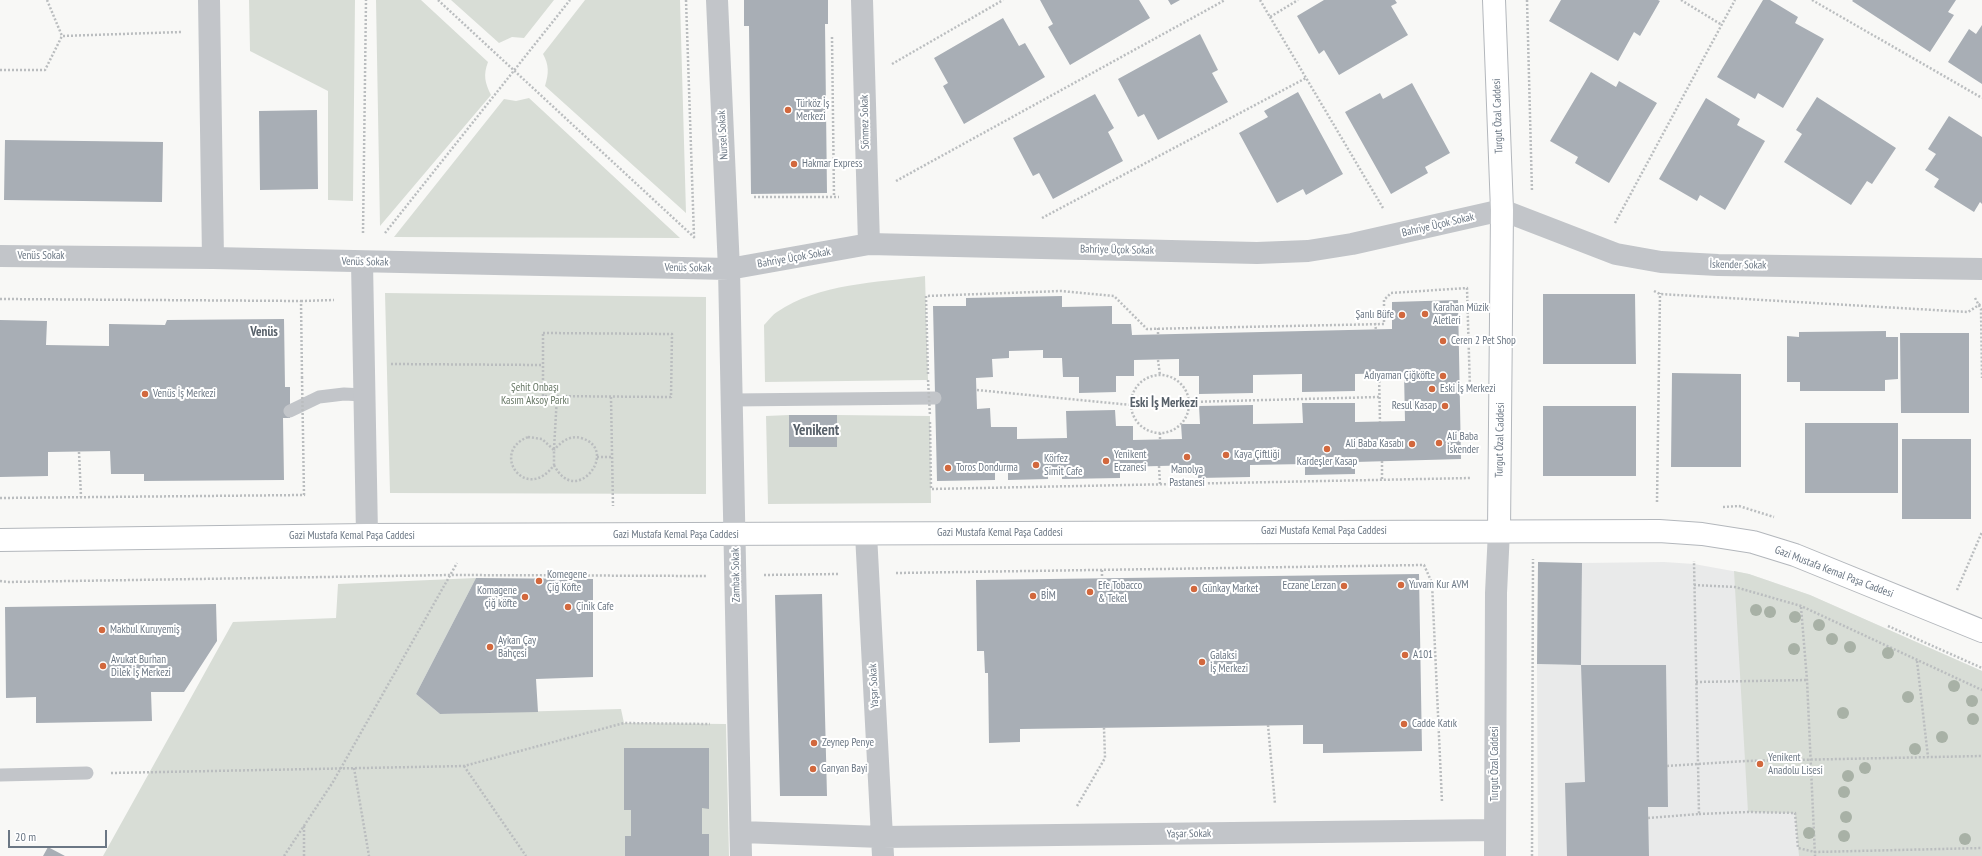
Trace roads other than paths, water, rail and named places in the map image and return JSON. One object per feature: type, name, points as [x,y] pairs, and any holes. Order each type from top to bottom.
[{"type":"street","points":[[209,0],[213,258]]},
{"type":"street","name":"Nursel Sokak","points":[[718,0],[729,269]]},
{"type":"street","name":"Sönmez Sokak","points":[[862,0],[869,244]]},
{"type":"street","name":"Turgut Özal Caddesi","points":[[1494,0],[1502,210],[1496,593],[1495,856]]},
{"type":"street","name":"Bahriye Üçok Sokak","points":[[729,269],[869,244],[1257,253],[1308,251],[1352,244],[1502,210]]},
{"type":"street","name":"İskender Sokak","points":[[1502,210],[1616,254],[1661,262],[1718,265],[1982,269]]},
{"type":"street","name":"Venüs Sokak","points":[[0,256],[213,258],[729,269]]},
{"type":"street","points":[[362,262],[367,535]]},
{"type":"street","name":"Zambak Sokak","points":[[729,269],[741,856]]},
{"type":"street","name":"Gazi Mustafa Kemal Paşa Caddesi","points":[[0,540],[367,535],[1659,531],[1702,534],[1753,542],[1795,555],[1982,631]]},
{"type":"street","name":"Yaşar Sokak","points":[[866,534],[883,847]]},
{"type":"street","name":"Yaşar Sokak","points":[[741,832],[883,847],[1277,833],[1495,830]]},
{"type":"lane","points":[[290,411],[319,397],[344,394],[364,395]]},
{"type":"lane","points":[[732,400],[936,398]]},
{"type":"lane","points":[[0,775],[87,773]]},
{"type":"place","name":"Türköz İş Merkezi","points":[[788,110]]},
{"type":"place","name":"Hakmar Express","points":[[794,164]]},
{"type":"place","name":"Karahan Müzik Aletleri","points":[[1425,314]]},
{"type":"place","name":"Şanlı Büfe","points":[[1402,315]]},
{"type":"place","name":"Ceren 2 Pet Shop","points":[[1443,341]]},
{"type":"place","name":"Adıyaman Çiğköfte","points":[[1443,376]]},
{"type":"place","name":"Eski İş Merkezi","points":[[1432,389]]},
{"type":"place","name":"Venüs İş Merkezi","points":[[145,394]]},
{"type":"place","name":"Resul Kasap","points":[[1445,406]]},
{"type":"place","name":"Ali Baba İskender","points":[[1439,443]]},
{"type":"place","name":"Ali Baba Kasabı","points":[[1412,444]]},
{"type":"place","name":"Kardeşler Kasap","points":[[1327,449]]},
{"type":"place","name":"Kaya Çiftliği","points":[[1226,455]]},
{"type":"place","name":"Manolya Pastanesi","points":[[1187,457]]},
{"type":"place","name":"Yenikent Eczanesi","points":[[1106,461]]},
{"type":"place","name":"Körfez Simit Cafe","points":[[1036,465]]},
{"type":"place","name":"Toros Dondurma","points":[[948,468]]},
{"type":"place","name":"Komegene Çiğ Köfte","points":[[539,581]]},
{"type":"place","name":"Yuvam Kur AVM","points":[[1401,585]]},
{"type":"place","name":"Eczane Lerzan","points":[[1344,586]]},
{"type":"place","name":"Günkay Market","points":[[1194,589]]},
{"type":"place","name":"Efe Tobacco & Tekel","points":[[1090,592]]},
{"type":"place","name":"BİM","points":[[1033,596]]},
{"type":"place","name":"Komagene çiğ köfte","points":[[525,597]]},
{"type":"place","name":"Çinik Cafe","points":[[568,607]]},
{"type":"place","name":"Makbul Kuruyemiş","points":[[102,630]]},
{"type":"place","name":"Aykan Çay Bahçesi","points":[[490,647]]},
{"type":"place","name":"A101","points":[[1405,655]]},
{"type":"place","name":"Galaksi İş Merkezi","points":[[1202,662]]},
{"type":"place","name":"Avukat Burhan Dilek İş Merkezi","points":[[103,666]]},
{"type":"place","name":"Cadde Katık","points":[[1404,724]]},
{"type":"place","name":"Zeynep Penye","points":[[814,743]]},
{"type":"place","name":"Yenikent Anadolu Lisesi","points":[[1760,764]]},
{"type":"place","name":"Ganyan Bayi","points":[[813,769]]},
{"type":"district","name":"Venüs","points":[[264,332]]},
{"type":"district","name":"Eski İş Merkezi","points":[[1164,403]]},
{"type":"district","name":"Yenikent","points":[[816,431]]},
{"type":"park label","name":"Şehit Onbaşı Kasım Aksoy Parkı","points":[[535,394]]}]
